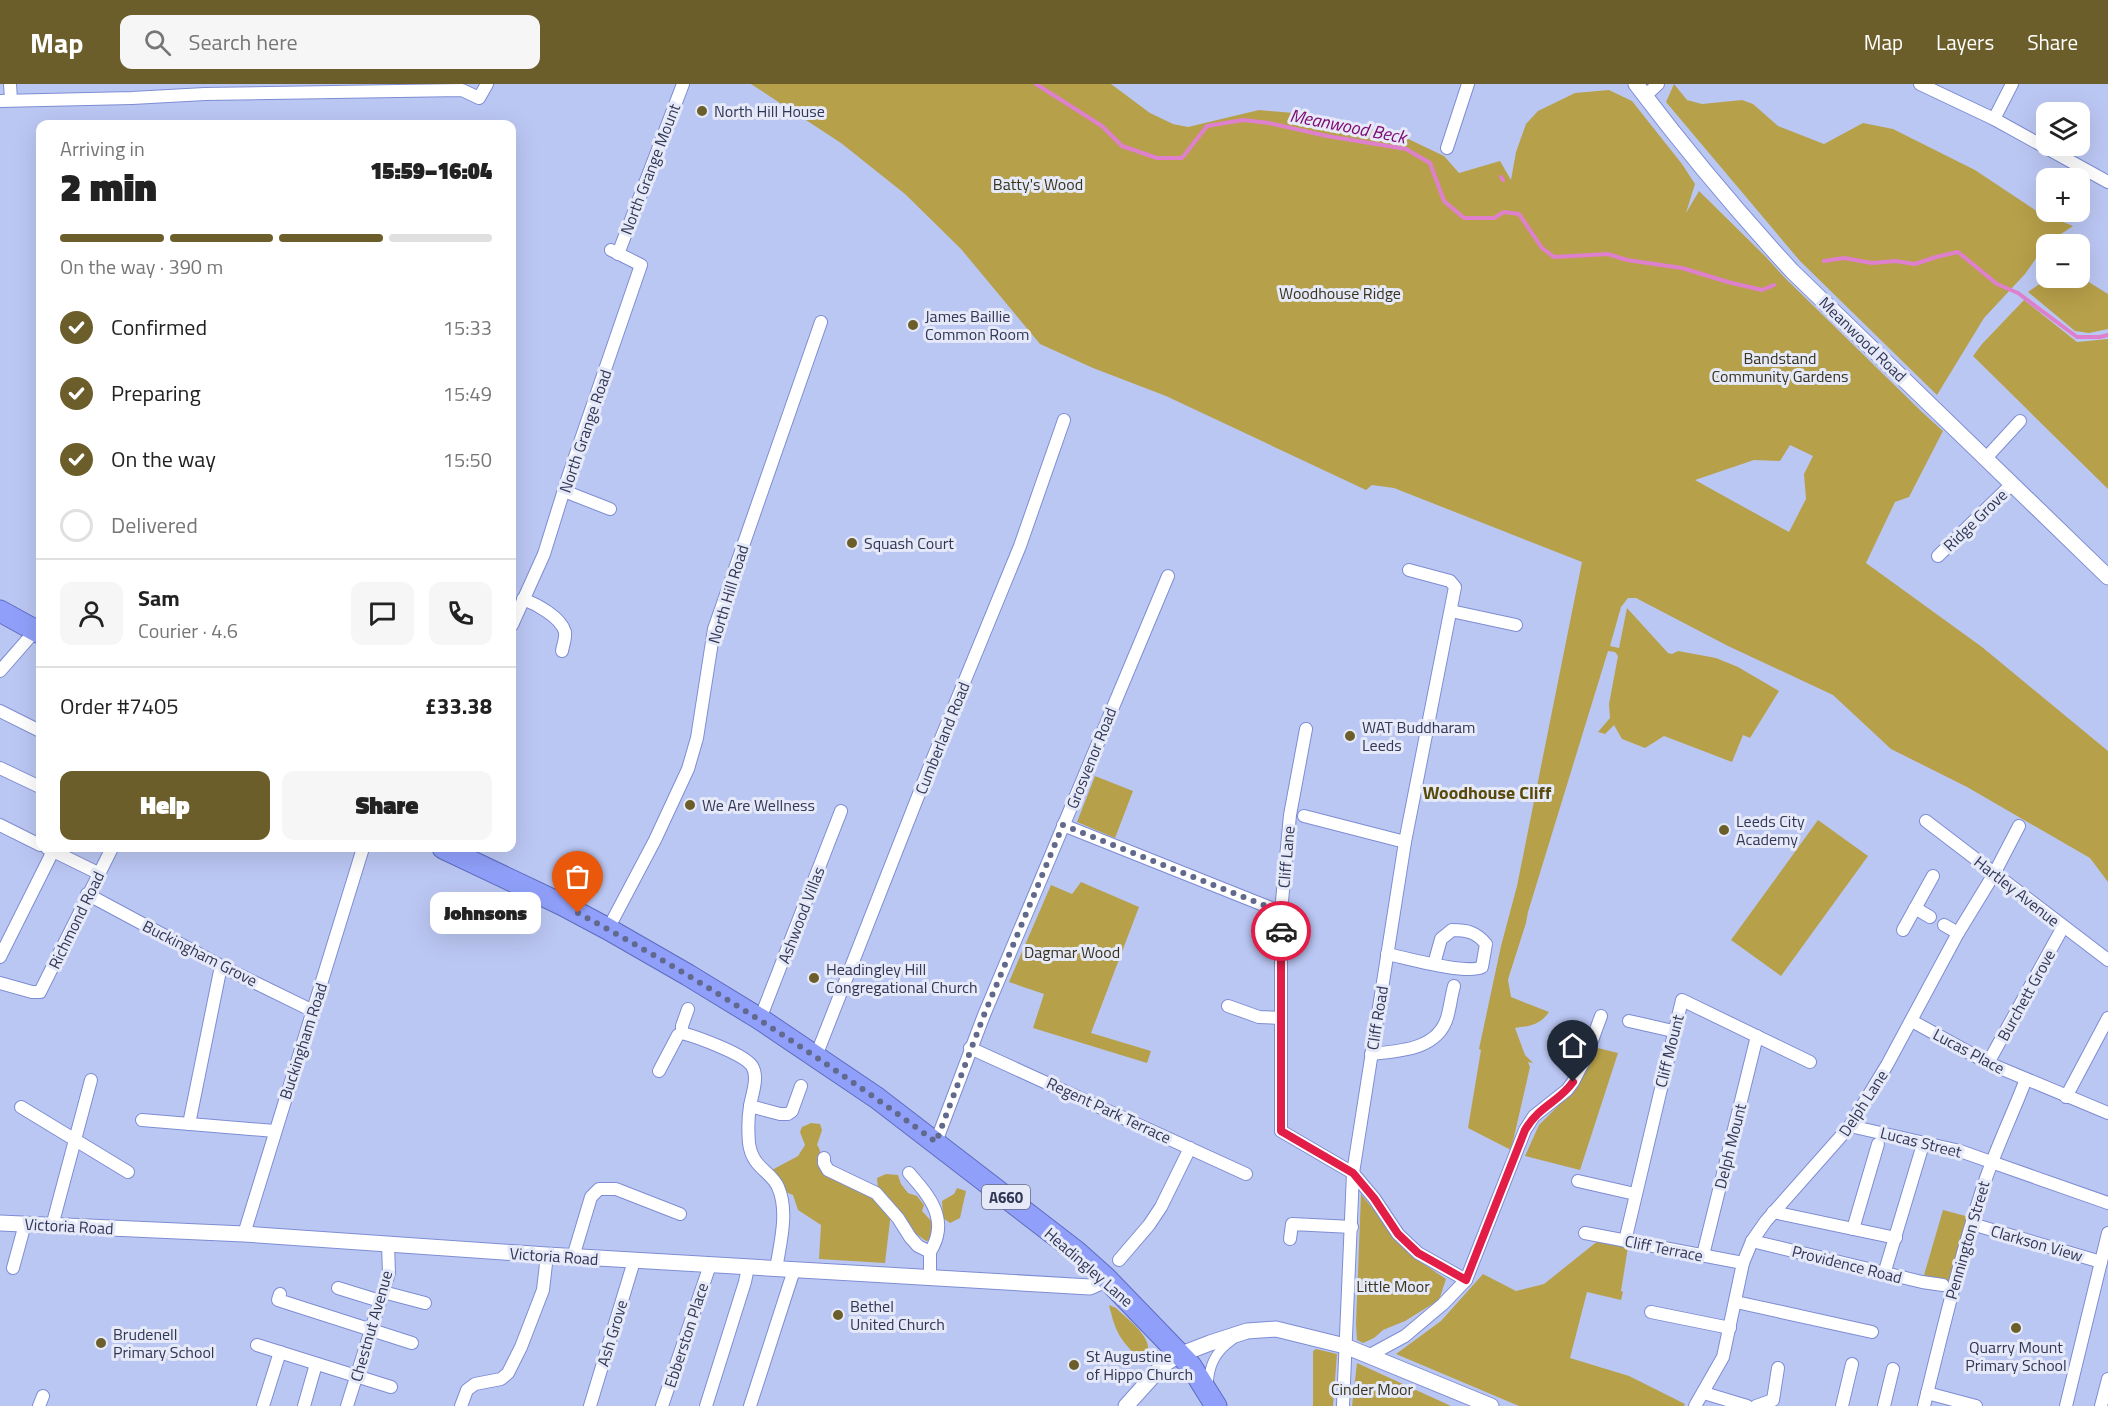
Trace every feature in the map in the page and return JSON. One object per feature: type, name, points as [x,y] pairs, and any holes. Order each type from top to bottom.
[{"type":"highway","points":[[0,610],[36,631]]},
{"type":"highway","name":"Headingley Lane","points":[[451,852],[608,929],[688,975],[816,1056],[936,1142],[1077,1252],[1112,1269],[1179,1355]]},
{"type":"highway","name":"A660","points":[[1179,1355],[1191,1366],[1210,1402]]},
{"type":"street","points":[[10,84],[5,100],[462,90],[479,98],[487,84]]},
{"type":"street","name":"North Grange Mount","points":[[615,252],[683,84]]},
{"type":"street","points":[[1447,148],[1468,84]]},
{"type":"street","points":[[1641,90],[1658,84]]},
{"type":"street","points":[[1920,84],[1994,119],[2108,182]]},
{"type":"street","points":[[1994,119],[2012,84]]},
{"type":"street","name":"Meanwood Road","points":[[1641,90],[1744,218],[1792,271],[2108,577]]},
{"type":"street","name":"North Grange Road","points":[[516,616],[544,554],[641,265],[615,252]]},
{"type":"street","name":"North Hill Road","points":[[608,929],[655,840],[688,770],[697,738],[714,628],[821,322]]},
{"type":"street","name":"Cumberland Road","points":[[816,1056],[933,758],[1020,546],[1064,420]]},
{"type":"street","points":[[1986,458],[2020,421]]},
{"type":"street","name":"Ridge Grove","points":[[1938,556],[2012,484]]},
{"type":"street","points":[[564,491],[610,509]]},
{"type":"street","name":"Cliff Road","points":[[1343,1406],[1353,1173],[1405,842],[1455,587],[1450,580],[1409,570]]},
{"type":"street","name":"Grosvenor Road","points":[[936,1142],[970,1048],[1168,576]]},
{"type":"street","points":[[523,599],[537,604],[560,622],[565,631],[562,651]]},
{"type":"street","points":[[1451,611],[1516,625]]},
{"type":"street","points":[[0,671],[36,634]]},
{"type":"street","points":[[0,711],[36,729]]},
{"type":"street","name":"Cliff Lane","points":[[1306,729],[1290,815],[1281,912],[1281,1131],[1353,1173]]},
{"type":"street","points":[[0,768],[36,785]]},
{"type":"street","name":"Ashwood Villas","points":[[760,1019],[841,811]]},
{"type":"street","points":[[1304,816],[1405,842]]},
{"type":"street","name":"Hartley Avenue","points":[[1926,821],[2108,960]]},
{"type":"street","points":[[0,825],[36,843]]},
{"type":"street","points":[[1063,825],[1281,912]]},
{"type":"street","name":"Delph Lane","points":[[1695,1406],[1723,1357],[1743,1263],[1752,1241],[1773,1212],[1850,1126],[1912,1021],[1958,933],[1994,874],[2019,826]]},
{"type":"street","points":[[0,957],[48,852]]},
{"type":"street","points":[[55,852],[98,873]]},
{"type":"street","name":"Richmond Road","points":[[0,983],[32,993],[40,992],[109,852]]},
{"type":"street","name":"Buckingham Road","points":[[244,1234],[362,852]]},
{"type":"street","points":[[1903,930],[1933,876]]},
{"type":"street","name":"Buckingham Grove","points":[[87,894],[221,966],[313,1011]]},
{"type":"street","points":[[1915,908],[1930,917]]},
{"type":"street","points":[[1944,925],[1958,933]]},
{"type":"street","name":"Burchett Grove","points":[[1988,1063],[2063,927]]},
{"type":"street","points":[[1387,954],[1434,964],[1475,970],[1482,967],[1486,944],[1479,936],[1471,932],[1452,930],[1441,939],[1434,964]]},
{"type":"street","points":[[189,1124],[221,966]]},
{"type":"street","points":[[1371,1054],[1406,1050],[1434,1040],[1446,1021],[1454,986]]},
{"type":"street","name":"Cliff Mount","points":[[1625,1241],[1682,1000],[1810,1062]]},
{"type":"street","points":[[1228,1006],[1258,1017],[1281,1018]]},
{"type":"street","points":[[682,1033],[688,1009]]},
{"type":"street","points":[[1370,1355],[1405,1336],[1443,1304],[1466,1280],[1525,1130],[1534,1116],[1568,1090],[1586,1057],[1602,1016]]},
{"type":"street","points":[[2066,1097],[2108,1018]]},
{"type":"street","points":[[1629,1021],[1673,1031]]},
{"type":"street","name":"Lucas Place","points":[[1912,1021],[1988,1063],[2108,1113]]},
{"type":"street","points":[[659,1071],[678,1035],[682,1033]]},
{"type":"street","points":[[682,1033],[744,1058],[752,1066],[755,1076],[748,1122],[751,1154],[761,1169],[778,1186],[783,1209],[776,1269]]},
{"type":"street","name":"Delph Mount","points":[[1703,1256],[1756,1036]]},
{"type":"street","name":"Regent Park Terrace","points":[[970,1048],[1246,1174]]},
{"type":"street","name":"Pennington Street","points":[[1926,1400],[1953,1286],[1991,1161],[2026,1079]]},
{"type":"street","points":[[52,1226],[91,1080]]},
{"type":"street","points":[[750,1106],[788,1114],[792,1111],[801,1086]]},
{"type":"street","points":[[21,1107],[128,1172]]},
{"type":"street","points":[[142,1120],[274,1131]]},
{"type":"street","name":"Lucas Street","points":[[1850,1126],[1924,1142],[1991,1161],[2108,1203]]},
{"type":"street","points":[[1853,1229],[1878,1144]]},
{"type":"street","points":[[1112,1269],[1161,1207],[1190,1148]]},
{"type":"street","points":[[1884,1274],[1921,1151]]},
{"type":"street","points":[[824,1158],[828,1170],[876,1193],[918,1246],[930,1252]]},
{"type":"street","points":[[909,1173],[935,1206],[938,1235],[930,1252],[930,1279]]},
{"type":"street","points":[[1353,1173],[1374,1198],[1398,1234],[1418,1253],[1466,1280]]},
{"type":"street","points":[[1578,1181],[1635,1194]]},
{"type":"street","points":[[573,1257],[591,1197],[599,1189],[616,1189],[680,1214]]},
{"type":"street","points":[[1773,1212],[1896,1238]]},
{"type":"street","name":"Victoria Road","points":[[0,1222],[244,1234],[573,1257],[1090,1287],[1101,1282],[1112,1269]]},
{"type":"street","points":[[13,1268],[25,1224]]},
{"type":"street","points":[[1290,1239],[1292,1224],[1352,1227]]},
{"type":"street","name":"Clarkson View","points":[[1972,1224],[2101,1262]]},
{"type":"street","name":"Cliff Terrace","points":[[1585,1233],[1743,1263]]},
{"type":"street","points":[[2066,1406],[2108,1233]]},
{"type":"street","name":"Providence Road","points":[[1752,1241],[1884,1274],[1942,1285]]},
{"type":"street","name":"Chestnut Avenue","points":[[347,1406],[388,1273],[388,1245]]},
{"type":"street","points":[[461,1406],[467,1390],[475,1384],[501,1379],[508,1373],[521,1347],[543,1290],[547,1255]]},
{"type":"street","name":"Ash Grove","points":[[590,1406],[634,1260]]},
{"type":"street","name":"Ebberston Place","points":[[662,1406],[710,1265]]},
{"type":"street","points":[[706,1406],[748,1267]]},
{"type":"street","points":[[750,1406],[794,1270]]},
{"type":"street","points":[[338,1288],[424,1303]]},
{"type":"street","points":[[280,1293],[278,1300],[412,1343]]},
{"type":"street","points":[[1736,1302],[1872,1332]]},
{"type":"street","points":[[1651,1312],[1730,1328]]},
{"type":"street","points":[[1114,1406],[1126,1406],[1163,1365],[1179,1355],[1210,1342],[1247,1331],[1276,1329],[1345,1346],[1491,1406]]},
{"type":"street","points":[[1210,1402],[1210,1369],[1218,1351],[1247,1331]]},
{"type":"street","points":[[257,1345],[391,1387]]},
{"type":"street","points":[[263,1406],[280,1352]]},
{"type":"street","points":[[304,1406],[316,1364]]},
{"type":"street","points":[[1842,1406],[1852,1364]]},
{"type":"street","points":[[1756,1406],[1773,1400],[1778,1368]]},
{"type":"street","points":[[1884,1406],[1893,1369]]},
{"type":"street","points":[[2101,1406],[2108,1379]]},
{"type":"street","points":[[1704,1393],[1747,1406]]},
{"type":"street","points":[[1926,1400],[1976,1406]]},
{"type":"green space","name":"Woodhouse Ridge","points":[[751,84],[1111,84],[1150,113],[1173,124],[1188,127],[1259,110],[1305,114],[1400,135],[1444,156],[1459,173],[1500,161],[1511,180],[1516,152],[1526,124],[1538,111],[1575,93],[1609,90],[1632,101],[1695,184],[1686,213],[1699,191],[1943,431],[1909,497],[1895,502],[1866,563],[1982,647],[2108,751],[2108,882],[2090,858],[1967,787],[1891,749],[1833,695],[1728,646],[1636,598],[1628,598],[1621,607],[1610,646],[1619,648],[1627,608],[1668,653],[1678,651],[1716,658],[1738,667],[1779,691],[1750,738],[1743,735],[1732,762],[1664,736],[1645,748],[1622,739],[1614,725],[1605,734],[1598,732],[1610,718],[1609,704],[1618,656],[1615,652],[1608,651],[1508,980],[1511,997],[1549,1012],[1538,1022],[1515,1028],[1525,1055],[1533,1063],[1528,1062],[1530,1067],[1511,1150],[1468,1128],[1481,1050],[1479,1049],[1501,946],[1517,886],[1582,562],[1394,488],[1372,485],[1366,490],[1166,396],[1093,368],[1040,344],[961,249],[905,194],[841,143]],"holes":[[[1790,445],[1813,456],[1804,474],[1806,499],[1789,532],[1695,480],[1754,460],[1780,461]]]},
{"type":"green space","points":[[1674,84],[1687,100],[1702,104],[1742,100],[1753,104],[1778,126],[1824,144],[1863,123],[1893,129],[1975,170],[2036,211],[2036,222],[2063,222],[2073,226],[2061,234],[2036,234],[2036,258],[2025,274],[1984,318],[1937,395],[1800,261],[1666,102]]},
{"type":"green space","points":[[2090,283],[2108,294],[2108,329],[2089,333],[2075,331],[2028,292],[2036,286],[2090,288]]},
{"type":"green space","points":[[2024,300],[2077,342],[2108,339],[2108,489],[1973,356]]},
{"type":"green space","points":[[1095,776],[1133,791],[1115,838],[1077,822]]},
{"type":"green space","points":[[1818,820],[1868,856],[1781,976],[1731,940]]},
{"type":"green space","name":"Dagmar Wood","points":[[1081,882],[1139,907],[1091,1033],[1151,1051],[1147,1063],[1033,1028],[1044,994],[1009,982],[1051,885],[1072,894]]},
{"type":"green space","points":[[1598,1048],[1618,1053],[1580,1170],[1525,1156],[1539,1125],[1572,1092]]},
{"type":"green space","points":[[811,1123],[820,1124],[822,1130],[817,1145],[820,1154],[817,1163],[878,1189],[877,1178],[886,1174],[898,1175],[908,1193],[917,1196],[924,1205],[922,1211],[934,1224],[932,1240],[926,1241],[915,1233],[892,1204],[885,1263],[819,1259],[821,1225],[798,1210],[793,1195],[783,1191],[770,1171],[798,1156],[805,1145],[800,1132],[802,1127]]},
{"type":"green space","points":[[957,1188],[966,1191],[960,1218],[950,1223],[943,1218],[942,1201],[954,1194]]},
{"type":"green space","name":"Little Moor","points":[[1361,1194],[1409,1254],[1446,1279],[1439,1300],[1363,1343],[1357,1340],[1356,1324]]},
{"type":"green space","points":[[1943,1210],[1973,1218],[1953,1286],[1922,1282]]},
{"type":"green space","points":[[1599,1240],[1628,1247],[1621,1291],[1623,1292],[1621,1300],[1587,1292],[1570,1358],[1629,1376],[1685,1404],[1684,1406],[1519,1406],[1396,1354],[1441,1321],[1483,1274],[1516,1291],[1544,1284]]},
{"type":"green space","points":[[1109,1305],[1128,1319],[1146,1340],[1147,1354],[1142,1361],[1120,1336]]},
{"type":"green space","points":[[1316,1349],[1337,1354],[1333,1406],[1313,1406],[1313,1351]]},
{"type":"green space","name":"Cinder Moor","points":[[1357,1363],[1451,1406],[1352,1406]]},
{"type":"waterway","name":"Meanwood Beck","points":[[1036,84],[1102,126],[1122,146],[1157,158],[1182,158],[1207,126],[1243,120],[1406,149],[1430,163],[1444,201],[1464,218],[1494,218],[1504,212],[1519,214],[1542,248],[1554,257],[1608,254],[1627,260],[1682,268],[1762,290],[1774,285]]},
{"type":"waterway","name":"Meanwood Beck","points":[[1824,261],[1844,258],[1872,263],[1895,261],[1915,264],[1958,252],[1997,284],[2018,293],[2077,337],[2108,335]]},
{"type":"way so far","points":[[578,913],[760,1019],[877,1098],[936,1142],[970,1048],[1063,825],[1281,912],[1281,931]]},
{"type":"place","name":"North Hill House","points":[[702,111]]},
{"type":"place","name":"James Baillie Common Room","points":[[913,325]]},
{"type":"place","name":"Squash Court","points":[[852,543]]},
{"type":"place","name":"WAT Buddharam Leeds","points":[[1350,736]]},
{"type":"place","name":"We Are Wellness","points":[[690,805]]},
{"type":"place","name":"Leeds City Academy","points":[[1724,830]]},
{"type":"place","name":"Johnsons","points":[[578,913]]},
{"type":"place","name":"Headingley Hill Congregational Church","points":[[814,978]]},
{"type":"place","name":"Bethel United Church","points":[[838,1315]]},
{"type":"place","name":"Quarry Mount Primary School","points":[[2016,1328]]},
{"type":"place","name":"Brudenell Primary School","points":[[101,1343]]},
{"type":"place","name":"St Augustine of Hippo Church","points":[[1074,1365]]},
{"type":"district","name":"Woodhouse Cliff","points":[[1487,792]]},
{"type":"route","points":[[1281,931],[1281,1131],[1353,1173],[1374,1198],[1398,1234],[1418,1253],[1452,1273],[1466,1280],[1525,1130],[1534,1116],[1568,1090],[1573,1082]]},
{"type":"park label","name":"Batty's Wood","points":[[1038,184]]},
{"type":"park label","name":"Bandstand Community Gardens","points":[[1780,367]]}]
